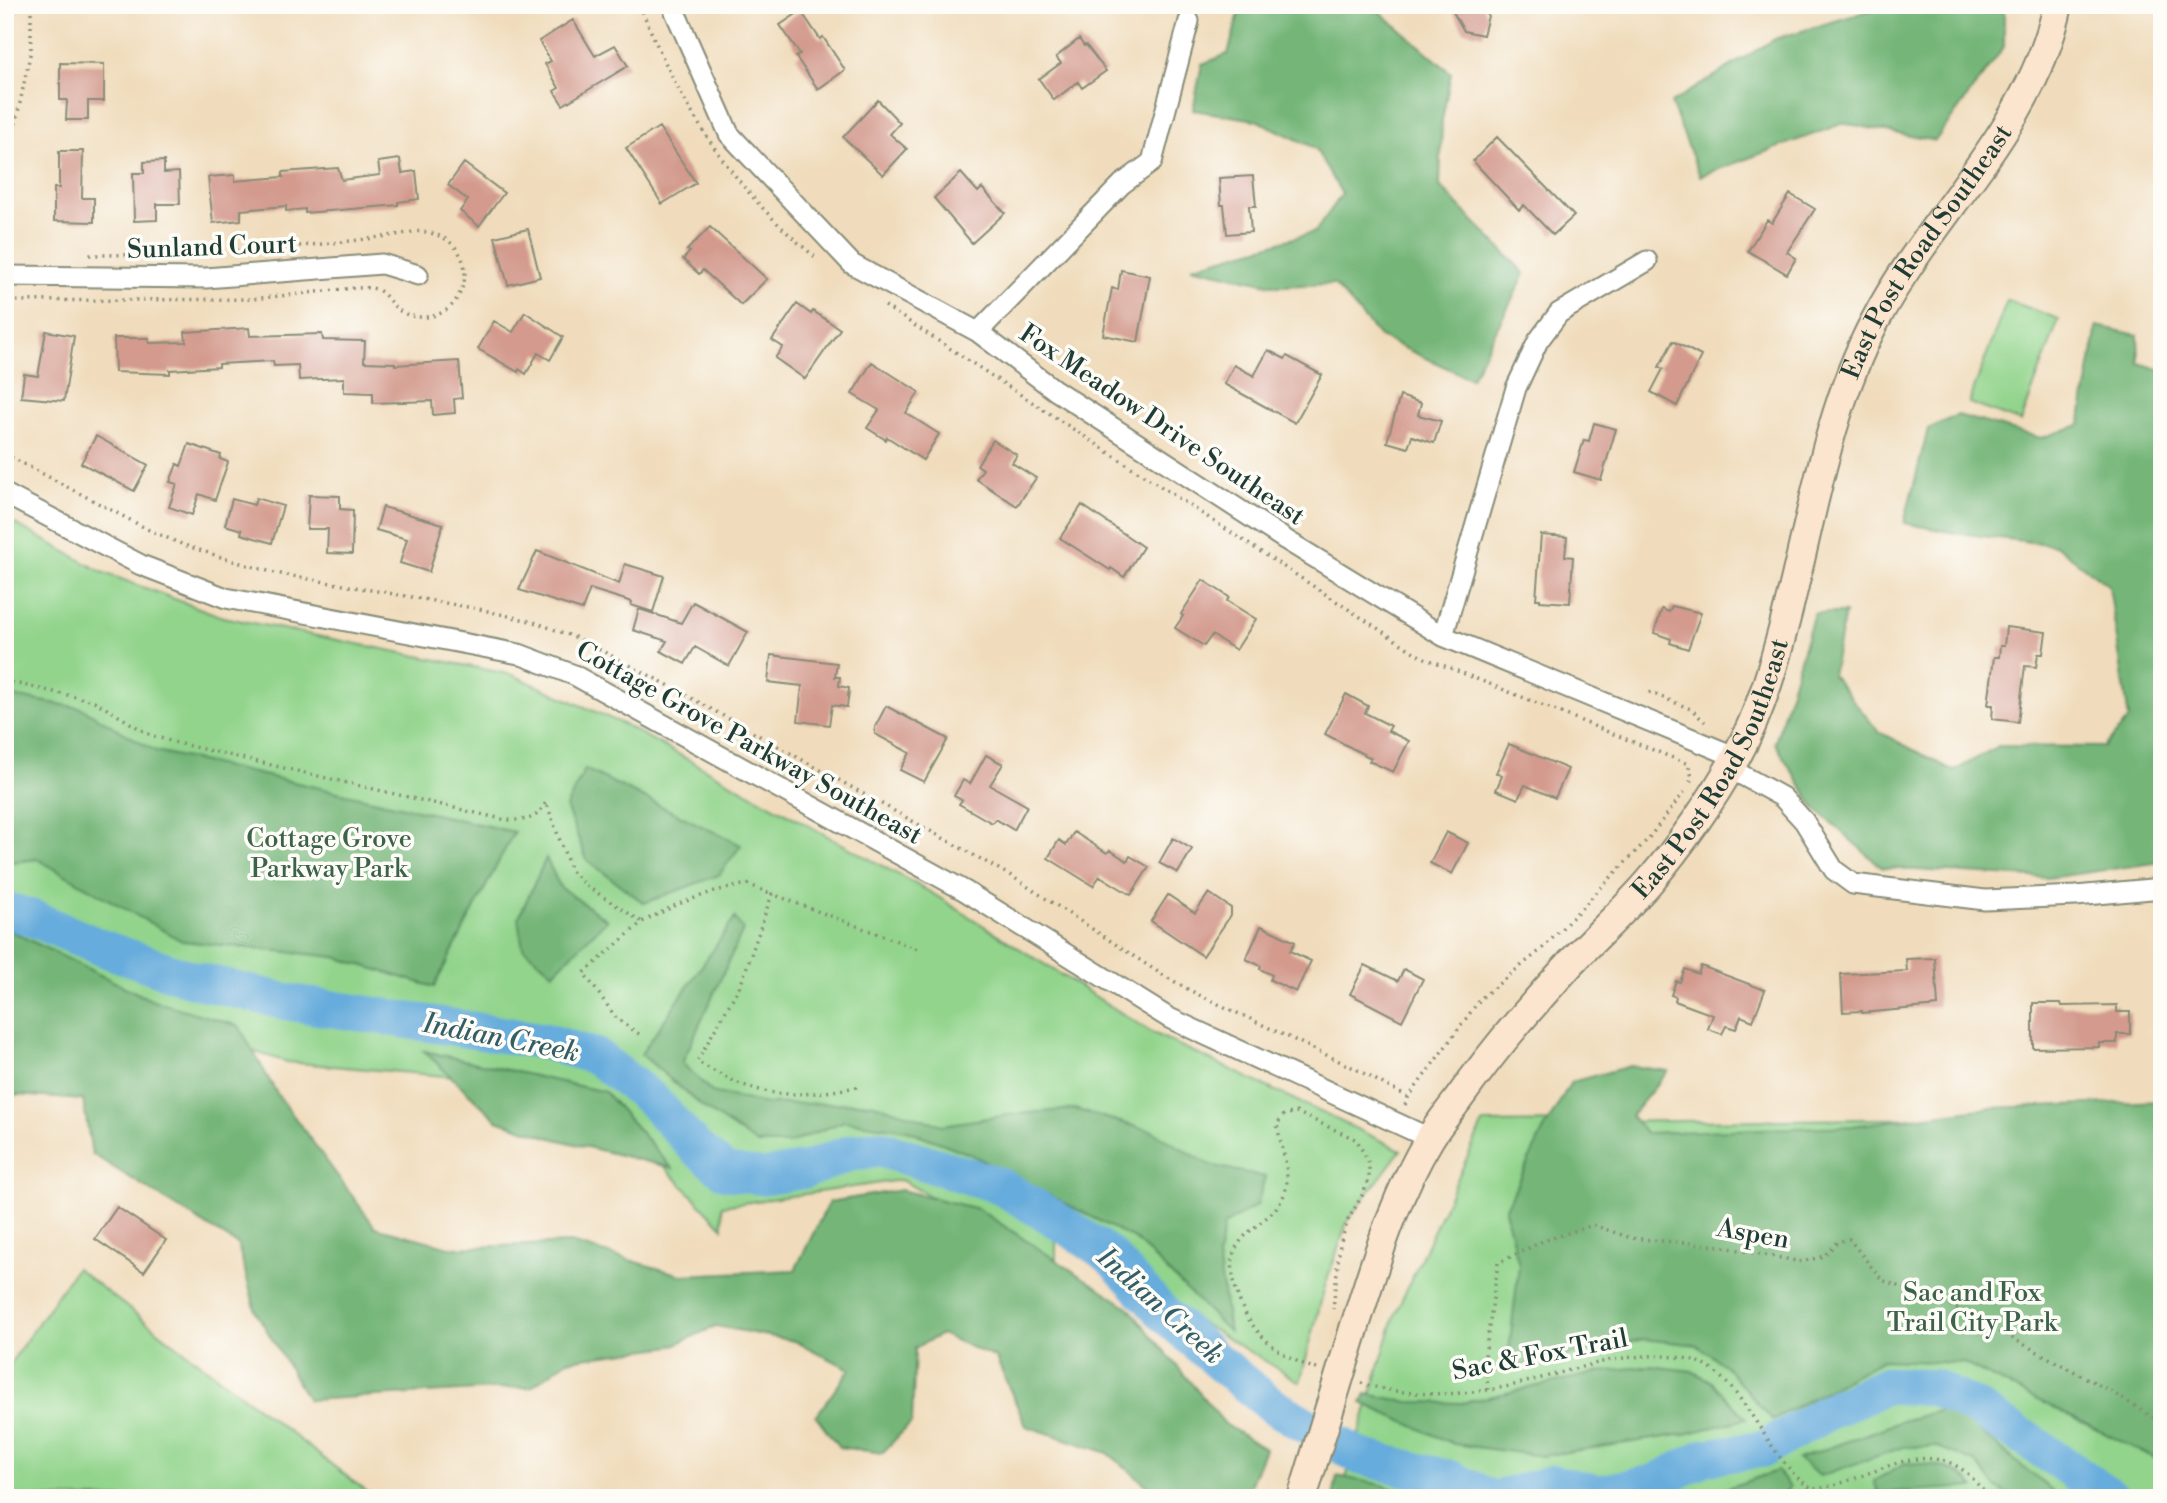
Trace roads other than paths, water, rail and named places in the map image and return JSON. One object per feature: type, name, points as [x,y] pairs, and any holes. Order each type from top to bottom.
[{"type":"main road","name":"East Post Road Southeast","points":[[1302,1498],[1343,1321],[1429,1138],[1487,1060],[1566,968],[1649,882],[1698,816],[1732,763],[1752,725],[1776,658],[1845,391],[1872,326],[1909,262],[1985,157],[2022,100],[2042,58],[2058,5]]},
{"type":"street","name":"Fox Meadow Drive Southeast","points":[[672,5],[729,134],[852,264],[978,332],[1055,390],[1286,540],[1443,636],[1732,763],[1782,797],[1804,821],[1834,870],[1853,884],[1985,900],[2076,896],[2162,888]]},
{"type":"street","points":[[978,332],[1122,184],[1152,162],[1189,21]]},
{"type":"street","points":[[1443,636],[1516,388],[1538,341],[1559,313],[1647,261]]},
{"type":"street","name":"Sunland Court","points":[[8,284],[206,278],[382,264],[418,275]]},
{"type":"street","name":"Cottage Grove Parkway Southeast","points":[[5,494],[141,565],[226,598],[519,654],[574,675],[965,891],[1169,1018],[1429,1138]]},
{"type":"waterway","name":"Indian Creek","points":[[5,910],[191,979],[287,1002],[544,1041],[597,1057],[651,1099],[696,1148],[726,1172],[764,1177],[806,1170],[850,1153],[878,1148],[998,1185],[1108,1254],[1164,1314],[1273,1406],[1361,1457],[1451,1479],[1490,1498]]},
{"type":"waterway","name":"Indian Creek","points":[[1500,1498],[1553,1483],[1599,1493],[1654,1483],[1705,1457],[1764,1449],[1831,1410],[1887,1385],[1935,1388],[1976,1408],[2112,1498]]},
{"type":"park label","name":"Cottage Grove Parkway Park","points":[[329,854]]},
{"type":"park label","name":"Sac and Fox Trail City Park","points":[[1972,1308]]}]
